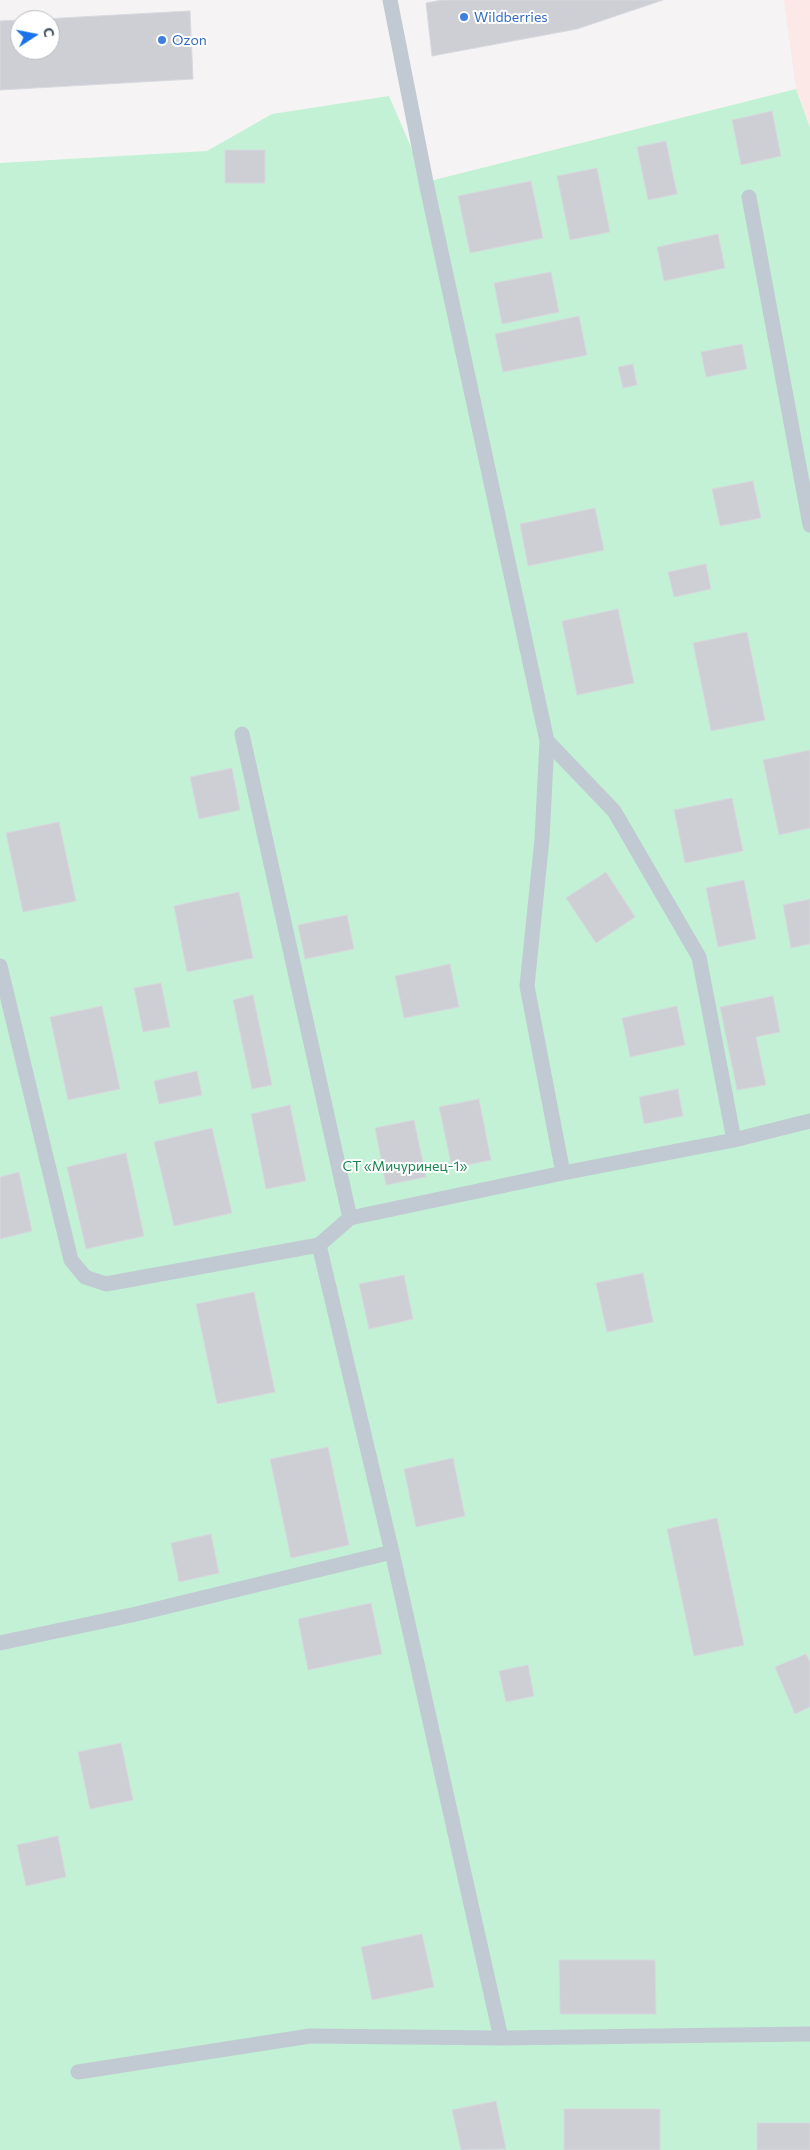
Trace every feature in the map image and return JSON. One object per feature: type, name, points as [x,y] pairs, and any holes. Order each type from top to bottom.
[{"type":"lane","points":[[390,0],[427,188],[546,741],[542,839],[527,986],[562,1173]]},
{"type":"lane","points":[[749,197],[810,524]]},
{"type":"lane","points":[[242,734],[350,1218]]},
{"type":"lane","points":[[546,741],[614,811],[699,957],[734,1140]]},
{"type":"lane","points":[[0,966],[71,1260],[86,1276],[106,1284],[319,1245],[350,1218],[562,1173],[734,1140],[810,1121]]},
{"type":"lane","points":[[319,1245],[392,1552],[501,2038]]},
{"type":"lane","points":[[0,1643],[132,1616],[392,1552]]},
{"type":"lane","points":[[78,2072],[310,2036],[501,2038],[810,2034]]},
{"type":"shaded area","points":[[784,0],[810,0],[810,128],[796,89]]},
{"type":"green space","name":"СТ «Мичуринец-1»","points":[[796,89],[810,128],[810,2150],[0,2150],[0,163],[207,151],[272,114],[389,96],[426,182]]},
{"type":"building","points":[[442,0],[663,0],[577,29],[432,56],[426,3]]},
{"type":"building","points":[[190,11],[193,79],[0,90],[0,21],[10,20],[10,60],[60,60],[60,18]]},
{"type":"building","points":[[772,111],[781,156],[741,165],[732,120]]},
{"type":"building","points":[[666,141],[677,194],[648,200],[637,147]]},
{"type":"building","points":[[225,150],[265,150],[265,183],[225,183]]},
{"type":"building","points":[[597,168],[610,232],[570,240],[557,176]]},
{"type":"building","points":[[531,181],[543,238],[470,253],[458,196]]},
{"type":"building","points":[[718,234],[725,268],[664,281],[657,247]]},
{"type":"building","points":[[551,272],[559,312],[502,324],[494,283]]},
{"type":"building","points":[[579,316],[587,355],[503,372],[495,334]]},
{"type":"building","points":[[742,344],[747,369],[706,377],[701,352]]},
{"type":"building","points":[[633,364],[637,385],[623,388],[618,367]]},
{"type":"building","points":[[753,481],[761,518],[720,526],[712,489]]},
{"type":"building","points":[[595,508],[604,550],[528,566],[520,524]]},
{"type":"building","points":[[706,564],[711,589],[674,597],[668,572]]},
{"type":"building","points":[[618,609],[634,683],[577,695],[562,621]]},
{"type":"building","points":[[747,632],[765,720],[711,731],[693,643]]},
{"type":"building","points":[[810,750],[810,828],[779,835],[763,760]]},
{"type":"building","points":[[232,768],[240,810],[199,819],[190,777]]},
{"type":"building","points":[[732,798],[743,851],[685,863],[674,810]]},
{"type":"building","points":[[59,822],[76,901],[23,912],[6,833]]},
{"type":"building","points":[[606,872],[635,917],[596,943],[566,898]]},
{"type":"building","points":[[744,880],[756,939],[718,947],[706,888]]},
{"type":"building","points":[[239,892],[253,958],[187,972],[174,906]]},
{"type":"building","points":[[810,899],[810,944],[791,948],[783,905]]},
{"type":"building","points":[[347,915],[354,949],[305,959],[298,925]]},
{"type":"building","points":[[450,964],[459,1007],[404,1018],[395,976]]},
{"type":"building","points":[[161,983],[170,1027],[143,1032],[134,988]]},
{"type":"building","points":[[253,995],[272,1085],[252,1089],[233,1000]]},
{"type":"building","points":[[773,996],[780,1032],[756,1037],[766,1085],[737,1090],[720,1007]]},
{"type":"building","points":[[102,1006],[120,1089],[68,1100],[50,1017]]},
{"type":"building","points":[[677,1006],[685,1045],[630,1057],[622,1018]]},
{"type":"building","points":[[197,1071],[202,1095],[159,1104],[154,1081]]},
{"type":"building","points":[[678,1089],[683,1116],[644,1124],[639,1097]]},
{"type":"building","points":[[479,1099],[491,1160],[452,1168],[439,1107]]},
{"type":"building","points":[[290,1105],[306,1181],[266,1189],[251,1114]]},
{"type":"building","points":[[414,1120],[426,1177],[386,1185],[375,1128]]},
{"type":"building","points":[[212,1128],[232,1213],[174,1226],[154,1142]]},
{"type":"building","points":[[126,1153],[144,1236],[86,1249],[67,1167]]},
{"type":"building","points":[[19,1172],[32,1231],[0,1239],[0,1177]]},
{"type":"building","points":[[643,1273],[653,1322],[607,1332],[596,1283]]},
{"type":"building","points":[[404,1275],[413,1319],[369,1329],[359,1284]]},
{"type":"building","points":[[254,1292],[275,1392],[217,1404],[196,1304]]},
{"type":"building","points":[[328,1447],[349,1545],[291,1558],[270,1459]]},
{"type":"building","points":[[453,1458],[465,1516],[416,1527],[404,1469]]},
{"type":"building","points":[[717,1518],[744,1645],[694,1656],[667,1529]]},
{"type":"building","points":[[211,1534],[219,1573],[179,1582],[171,1543]]},
{"type":"building","points":[[371,1603],[382,1654],[308,1670],[298,1619]]},
{"type":"building","points":[[806,1654],[810,1662],[810,1707],[795,1714],[775,1667]]},
{"type":"building","points":[[528,1665],[534,1696],[506,1702],[499,1671]]},
{"type":"building","points":[[121,1743],[133,1800],[90,1809],[78,1752]]},
{"type":"building","points":[[58,1836],[66,1877],[26,1886],[17,1845]]},
{"type":"building","points":[[422,1934],[434,1987],[372,2000],[361,1947]]},
{"type":"building","points":[[559,1960],[655,1960],[656,2014],[560,2014]]},
{"type":"building","points":[[496,2101],[506,2149],[461,2150],[452,2110]]},
{"type":"building","points":[[564,2109],[660,2109],[660,2150],[564,2150]]},
{"type":"building","points":[[757,2123],[810,2123],[810,2150],[757,2150]]},
{"type":"place","name":"Wildberries","points":[[464,17]]},
{"type":"place","name":"Ozon","points":[[162,40]]}]
